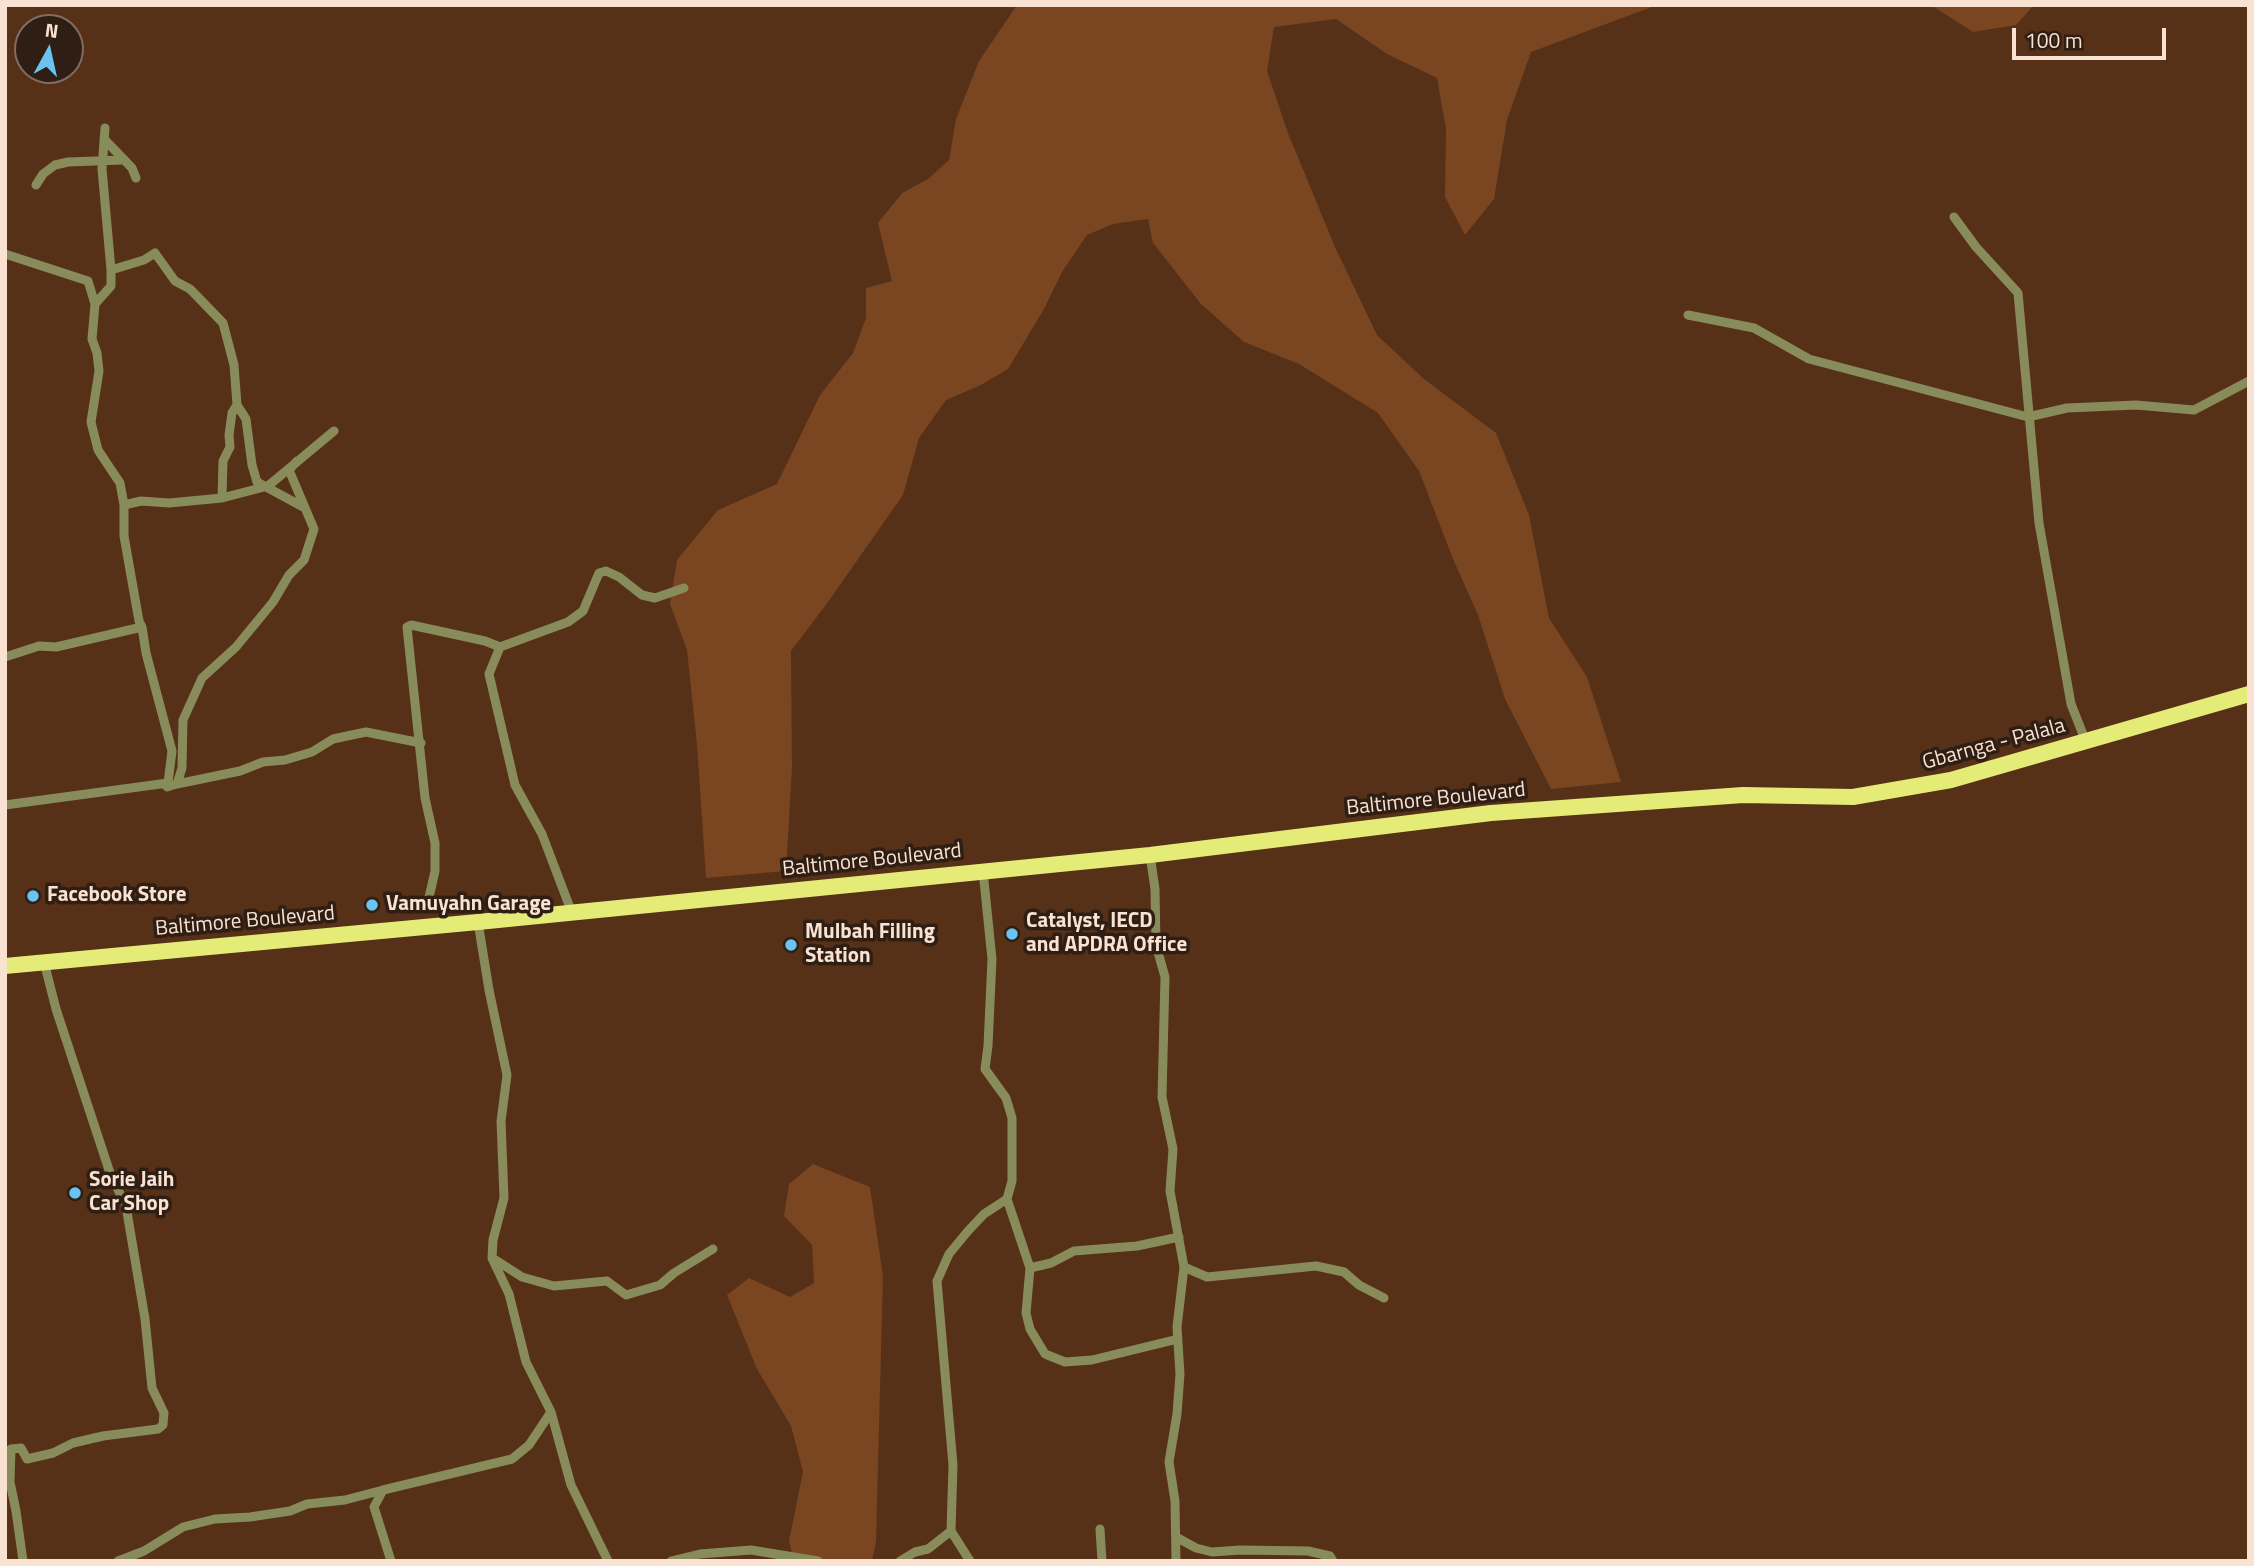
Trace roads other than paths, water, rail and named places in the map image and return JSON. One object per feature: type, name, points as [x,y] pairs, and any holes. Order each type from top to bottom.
[{"type":"highway","name":"Gbarnga - Palala","points":[[1743,795],[1853,797],[1951,780],[2249,694]]},
{"type":"highway","name":"Baltimore Boulevard","points":[[5,966],[1150,855],[1491,813],[1743,795]]},
{"type":"street","points":[[95,304],[111,286],[102,169],[105,128]]},
{"type":"street","points":[[104,139],[132,168],[136,178]]},
{"type":"street","points":[[36,186],[43,174],[55,165],[122,160]]},
{"type":"street","points":[[1954,216],[1976,247],[2018,293],[2039,523],[2071,704],[2086,742]]},
{"type":"street","points":[[111,270],[144,260],[155,253],[176,281],[190,289],[223,323],[234,365],[237,405],[246,419],[257,482],[307,509]]},
{"type":"street","points":[[5,254],[88,281],[95,304],[92,339],[99,371],[91,422],[98,450],[120,483],[124,505],[124,536],[139,621],[172,751],[172,783]]},
{"type":"street","points":[[1688,315],[1754,328],[1809,359],[2028,417],[2067,408],[2136,405],[2194,410],[2249,381]]},
{"type":"street","points":[[222,498],[223,461],[230,447],[232,413],[237,405]]},
{"type":"street","points":[[124,505],[141,501],[169,503],[222,498],[268,486],[334,431]]},
{"type":"street","points":[[172,783],[181,768],[183,720],[202,678],[236,647],[273,602],[289,575],[304,560],[314,529],[289,470],[296,461]]},
{"type":"street","points":[[428,902],[435,872],[435,843],[425,798],[407,627],[411,625],[485,641],[500,647],[568,622],[583,611],[599,573],[606,571],[642,596],[655,597],[684,588]]},
{"type":"street","points":[[5,657],[39,646],[56,648],[142,627]]},
{"type":"street","points":[[500,647],[489,674],[515,785],[542,834],[572,912]]},
{"type":"street","points":[[5,805],[198,781],[240,771],[263,762],[285,760],[312,752],[333,739],[366,732],[421,743]]},
{"type":"street","points":[[1150,855],[1155,889],[1156,945],[1165,977],[1162,1097],[1173,1149],[1170,1191],[1184,1267],[1177,1327],[1180,1374],[1177,1414],[1169,1462],[1175,1501],[1176,1561]]},
{"type":"street","points":[[983,871],[992,959],[985,1069],[1006,1098],[1012,1118],[1012,1181],[1007,1199],[1030,1268],[1026,1313],[1030,1329],[1045,1354],[1065,1362],[1092,1360],[1178,1339]]},
{"type":"street","points":[[478,922],[507,1075],[500,1121],[504,1198],[493,1240],[492,1258],[509,1294],[526,1362],[551,1412],[571,1485],[608,1561]]},
{"type":"street","points":[[23,1561],[10,1482],[8,1448],[21,1448],[27,1459],[53,1454],[73,1443],[158,1429],[163,1425],[164,1413],[152,1388],[145,1319],[126,1206],[110,1173],[56,1009],[44,962]]},
{"type":"street","points":[[970,1561],[951,1531],[953,1465],[937,1281],[949,1254],[968,1231],[984,1214],[1007,1199]]},
{"type":"street","points":[[1030,1268],[1051,1263],[1074,1251],[1137,1246],[1179,1237]]},
{"type":"street","points":[[492,1258],[522,1277],[554,1286],[607,1281],[626,1295],[660,1285],[713,1248]]},
{"type":"street","points":[[1184,1267],[1207,1277],[1316,1266],[1343,1272],[1359,1285],[1384,1298]]},
{"type":"street","points":[[118,1561],[144,1551],[183,1527],[215,1519],[250,1517],[290,1511],[307,1504],[345,1500],[512,1459],[529,1446],[551,1412]]},
{"type":"street","points":[[383,1490],[374,1507],[391,1561]]},
{"type":"street","points":[[1100,1529],[1102,1561]]},
{"type":"street","points":[[900,1561],[915,1552],[928,1549],[951,1531]]},
{"type":"street","points":[[1176,1537],[1196,1548],[1212,1552],[1308,1551],[1330,1556],[1333,1561]]},
{"type":"street","points":[[671,1561],[700,1554],[751,1550],[818,1561]]},
{"type":"place","name":"Facebook Store","points":[[33,896]]},
{"type":"place","name":"Vamuyahn Garage","points":[[372,905]]},
{"type":"place","name":"Catalyst, IECD and APDRA Office","points":[[1012,934]]},
{"type":"place","name":"Mulbah Filling Station","points":[[791,945]]},
{"type":"place","name":"Sorie Jaih Car Shop","points":[[75,1193]]}]
